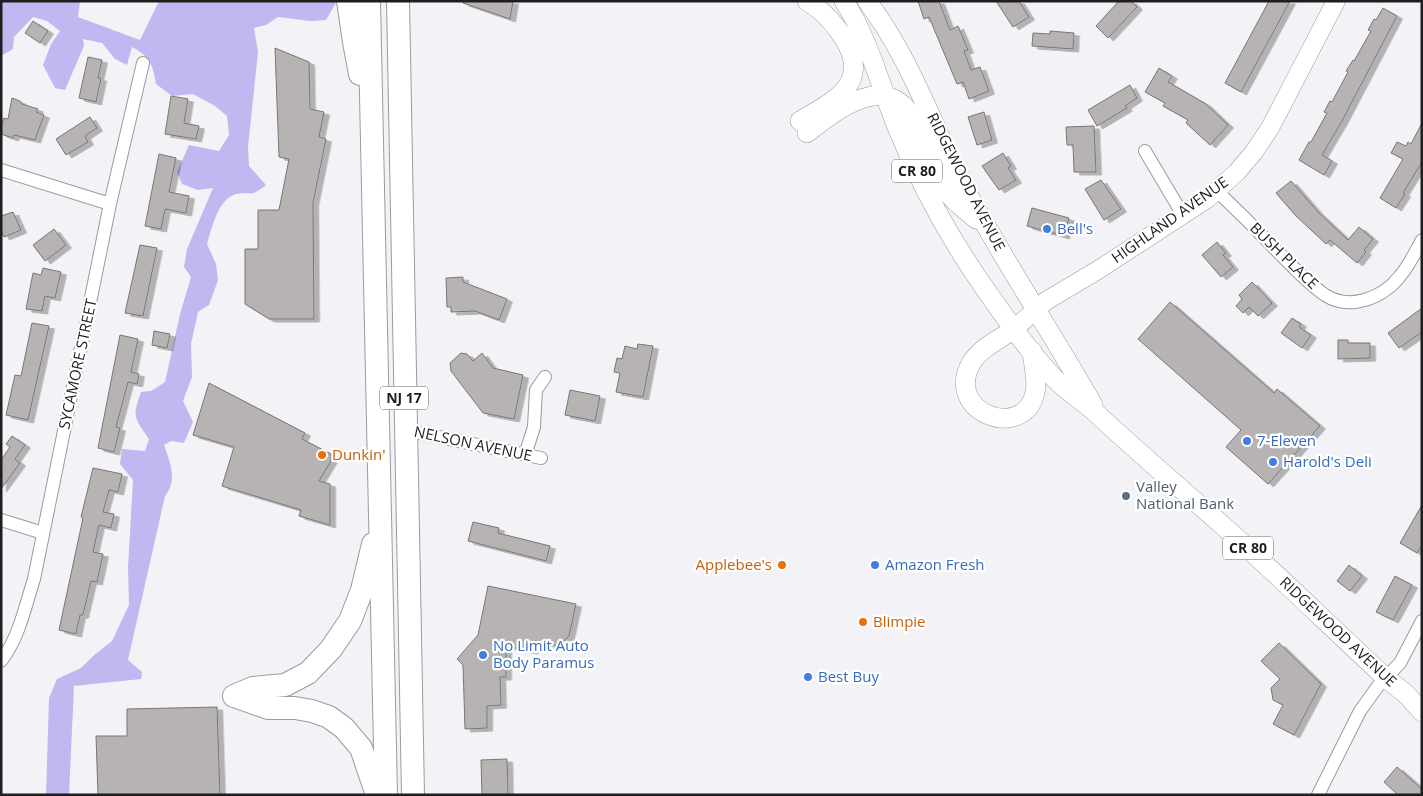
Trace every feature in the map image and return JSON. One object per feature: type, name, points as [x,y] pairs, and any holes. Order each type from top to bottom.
[{"type":"highway","points":[[348,1],[370,123]]},
{"type":"highway","name":"NJ 17","points":[[369,1],[370,123],[374,209],[386,795]]},
{"type":"highway","name":"NJ 17","points":[[398,1],[413,795]]},
{"type":"highway","points":[[399,57],[411,1]]},
{"type":"highway","points":[[378,795],[361,748],[344,728],[329,717],[312,711],[268,708],[234,696],[253,688],[285,684],[308,673],[331,649],[350,621],[362,590],[381,511]]},
{"type":"main road","points":[[807,1],[828,17],[839,31],[851,53],[855,67],[849,84],[844,91],[818,110],[803,127],[824,120],[854,102],[869,96],[885,96],[902,106],[911,116],[947,192],[988,230]]},
{"type":"main road","name":"RIDGEWOOD AVENUE","points":[[867,1],[893,38],[906,61],[947,151],[988,230],[1035,311],[1070,364],[1097,413]]},
{"type":"main road","name":"RIDGEWOOD AVENUE","points":[[842,4],[870,51],[897,128],[933,204],[967,262],[1014,329],[1032,351],[1056,380],[1097,413],[1268,567],[1422,712]]},
{"type":"main road","points":[[1014,329],[980,353],[971,364],[966,388],[976,407],[988,415],[1001,418],[1015,416],[1026,409],[1033,399],[1035,388],[1032,351]]},
{"type":"street","name":"HIGHLAND AVENUE","points":[[1014,329],[1046,302],[1092,274],[1217,191],[1237,172],[1262,140],[1336,1]]},
{"type":"street","name":"SYCAMORE STREET","points":[[1,661],[7,654],[18,632],[34,579],[110,204],[143,63]]},
{"type":"street","points":[[1145,152],[1183,214]]},
{"type":"street","points":[[1,170],[110,204]]},
{"type":"street","name":"BUSH PLACE","points":[[1217,191],[1304,278],[1326,296],[1346,303],[1360,301],[1388,288],[1400,277],[1422,240]]},
{"type":"street","points":[[525,455],[534,427],[536,390],[546,377]]},
{"type":"street","name":"NELSON AVENUE","points":[[405,430],[541,458]]},
{"type":"street","points":[[1,520],[43,533]]},
{"type":"street","points":[[1318,795],[1360,711],[1368,698],[1400,663],[1422,621]]},
{"type":"shaded area","points":[[1,1],[80,1],[78,17],[140,40],[159,1],[337,1],[326,20],[310,21],[278,17],[266,25],[254,28],[258,52],[248,147],[249,166],[266,185],[254,193],[236,194],[230,197],[220,208],[211,230],[207,244],[216,264],[218,280],[209,305],[198,312],[191,344],[192,377],[183,401],[193,422],[184,443],[171,441],[164,445],[172,471],[171,484],[165,496],[128,660],[142,672],[141,679],[74,686],[69,795],[46,795],[49,698],[57,679],[81,668],[112,641],[129,605],[128,567],[133,480],[120,464],[122,449],[145,451],[149,439],[136,417],[136,407],[141,392],[151,391],[165,382],[180,314],[191,277],[184,267],[187,249],[213,188],[198,190],[182,184],[177,172],[189,145],[219,151],[229,135],[227,116],[215,106],[193,94],[172,96],[156,84],[150,62],[143,54],[132,47],[127,65],[115,59],[102,43],[83,39],[84,46],[65,90],[55,88],[43,65],[51,44],[60,31],[47,21],[33,17],[14,37],[13,49],[1,56]]},
{"type":"building","points":[[464,1],[513,1],[510,19],[463,3]]},
{"type":"building","points":[[918,1],[939,1],[950,30],[958,26],[968,50],[964,51],[971,70],[980,67],[989,91],[969,99],[963,82],[957,84],[929,17],[924,19]]},
{"type":"building","points":[[996,1],[1019,1],[1029,17],[1013,27]]},
{"type":"building","points":[[1119,1],[1131,1],[1137,7],[1108,38],[1096,26]]},
{"type":"building","points":[[1269,1],[1290,1],[1241,92],[1225,83]]},
{"type":"building","points":[[1383,8],[1397,16],[1322,155],[1332,161],[1324,175],[1299,160],[1327,113],[1324,112],[1330,101],[1332,102],[1348,72],[1346,71],[1371,31],[1368,30],[1374,19],[1376,20]]},
{"type":"building","points":[[33,21],[48,31],[40,43],[25,33]]},
{"type":"building","points":[[1050,31],[1074,33],[1073,49],[1032,46],[1033,33],[1050,34]]},
{"type":"building","points":[[275,48],[309,62],[310,109],[324,112],[319,137],[326,139],[313,203],[314,319],[269,319],[245,304],[245,249],[258,249],[258,210],[279,210],[289,159],[279,157]]},
{"type":"building","points":[[88,57],[102,60],[98,78],[101,78],[96,102],[79,98]]},
{"type":"building","points":[[1159,68],[1172,76],[1168,82],[1206,104],[1228,125],[1210,145],[1186,123],[1188,120],[1163,106],[1165,103],[1145,92]]},
{"type":"building","points":[[1130,85],[1137,98],[1125,106],[1127,108],[1097,126],[1088,110]]},
{"type":"building","points":[[171,96],[188,99],[184,123],[199,126],[196,139],[165,134]]},
{"type":"building","points":[[12,98],[20,101],[22,104],[38,109],[36,112],[44,115],[35,140],[14,135],[13,138],[1,134],[4,118],[8,119]]},
{"type":"building","points":[[984,112],[992,140],[977,145],[968,117]]},
{"type":"building","points":[[90,117],[97,128],[85,136],[88,142],[66,155],[56,139]]},
{"type":"building","points":[[1422,123],[1422,162],[1396,208],[1380,198],[1403,159],[1391,153],[1397,142],[1406,146],[1408,142],[1411,144]]},
{"type":"building","points":[[1094,126],[1096,172],[1074,172],[1073,145],[1067,145],[1066,127]]},
{"type":"building","points":[[1003,153],[1011,166],[1008,168],[1016,180],[999,190],[982,166]]},
{"type":"building","points":[[159,154],[176,158],[169,192],[189,196],[186,213],[165,209],[161,229],[145,226]]},
{"type":"building","points":[[1101,180],[1121,209],[1104,220],[1085,189]]},
{"type":"building","points":[[1291,181],[1318,212],[1348,240],[1359,227],[1373,239],[1357,263],[1330,240],[1326,244],[1295,215],[1276,193]]},
{"type":"building","points":[[1032,208],[1069,218],[1064,236],[1027,226]]},
{"type":"building","points":[[13,212],[21,230],[4,237],[1,231],[1,216]]},
{"type":"building","points":[[54,229],[66,245],[45,261],[33,245]]},
{"type":"building","points":[[1217,242],[1226,253],[1223,255],[1233,267],[1221,277],[1202,255]]},
{"type":"building","points":[[140,245],[157,248],[143,316],[125,313]]},
{"type":"building","points":[[43,268],[61,272],[55,298],[45,296],[42,311],[26,309],[33,273],[41,275]]},
{"type":"building","points":[[463,277],[463,282],[507,299],[499,320],[475,311],[451,312],[451,307],[447,307],[446,278]]},
{"type":"building","points":[[1252,282],[1272,303],[1258,316],[1249,307],[1243,313],[1236,306],[1242,299],[1239,295]]},
{"type":"building","points":[[1170,302],[1274,393],[1277,389],[1320,426],[1268,484],[1226,447],[1241,430],[1138,339]]},
{"type":"building","points":[[1422,308],[1422,332],[1399,348],[1388,333]]},
{"type":"building","points":[[1292,318],[1301,324],[1299,327],[1311,335],[1302,348],[1281,333]]},
{"type":"building","points":[[32,323],[49,326],[28,420],[6,415],[15,375],[21,376]]},
{"type":"building","points":[[154,331],[170,334],[167,348],[152,345]]},
{"type":"building","points":[[120,335],[138,339],[131,372],[139,374],[137,384],[128,382],[116,427],[120,428],[114,452],[98,448]]},
{"type":"building","points":[[1338,340],[1348,340],[1348,343],[1370,343],[1370,358],[1338,359]]},
{"type":"building","points":[[638,344],[653,346],[643,397],[616,392],[620,373],[614,372],[617,358],[622,359],[625,346],[637,349]]},
{"type":"building","points":[[461,353],[467,354],[473,361],[482,353],[493,368],[523,375],[514,419],[483,413],[451,371],[450,363]]},
{"type":"building","points":[[209,383],[305,433],[302,439],[331,454],[331,461],[319,481],[330,484],[330,525],[299,516],[301,510],[222,486],[234,447],[193,435]]},
{"type":"building","points":[[570,390],[600,396],[595,421],[565,415]]},
{"type":"building","points":[[12,436],[25,445],[15,459],[20,463],[1,489],[1,460],[10,447],[6,444]]},
{"type":"building","points":[[93,468],[122,474],[118,492],[109,490],[103,512],[114,514],[111,528],[99,525],[93,552],[103,554],[97,582],[91,581],[83,615],[80,615],[76,634],[59,630],[83,518],[81,517]]},
{"type":"building","points":[[1422,505],[1422,545],[1417,553],[1400,543]]},
{"type":"building","points":[[473,522],[499,528],[498,533],[550,546],[546,561],[468,541]]},
{"type":"building","points":[[1349,565],[1362,576],[1350,591],[1337,581]]},
{"type":"building","points":[[1395,576],[1412,585],[1393,620],[1376,612]]},
{"type":"building","name":"No Limit Auto Body Paramus","points":[[488,586],[576,604],[569,636],[558,646],[535,641],[532,651],[506,646],[506,677],[500,677],[501,705],[487,706],[487,728],[465,729],[463,665],[457,659],[478,635]]},
{"type":"building","points":[[1279,643],[1321,684],[1294,735],[1273,724],[1283,705],[1273,700],[1271,688],[1280,679],[1261,661]]},
{"type":"building","points":[[217,707],[220,795],[98,795],[96,736],[127,736],[127,709]]},
{"type":"building","points":[[507,759],[508,795],[482,795],[481,760]]},
{"type":"building","points":[[1397,767],[1422,789],[1422,795],[1398,795],[1384,782]]},
{"type":"place","name":"Bell's","points":[[1047,229]]},
{"type":"place","name":"7-Eleven","points":[[1247,441]]},
{"type":"place","name":"Dunkin'","points":[[322,455]]},
{"type":"place","name":"Harold's Deli","points":[[1273,462]]},
{"type":"place","name":"Valley National Bank","points":[[1126,496]]},
{"type":"place","name":"Applebee's","points":[[782,565]]},
{"type":"place","name":"Amazon Fresh","points":[[875,565]]},
{"type":"place","name":"Blimpie","points":[[863,622]]},
{"type":"place","name":"No Limit Auto Body Paramus","points":[[483,655]]},
{"type":"place","name":"Best Buy","points":[[808,677]]}]
